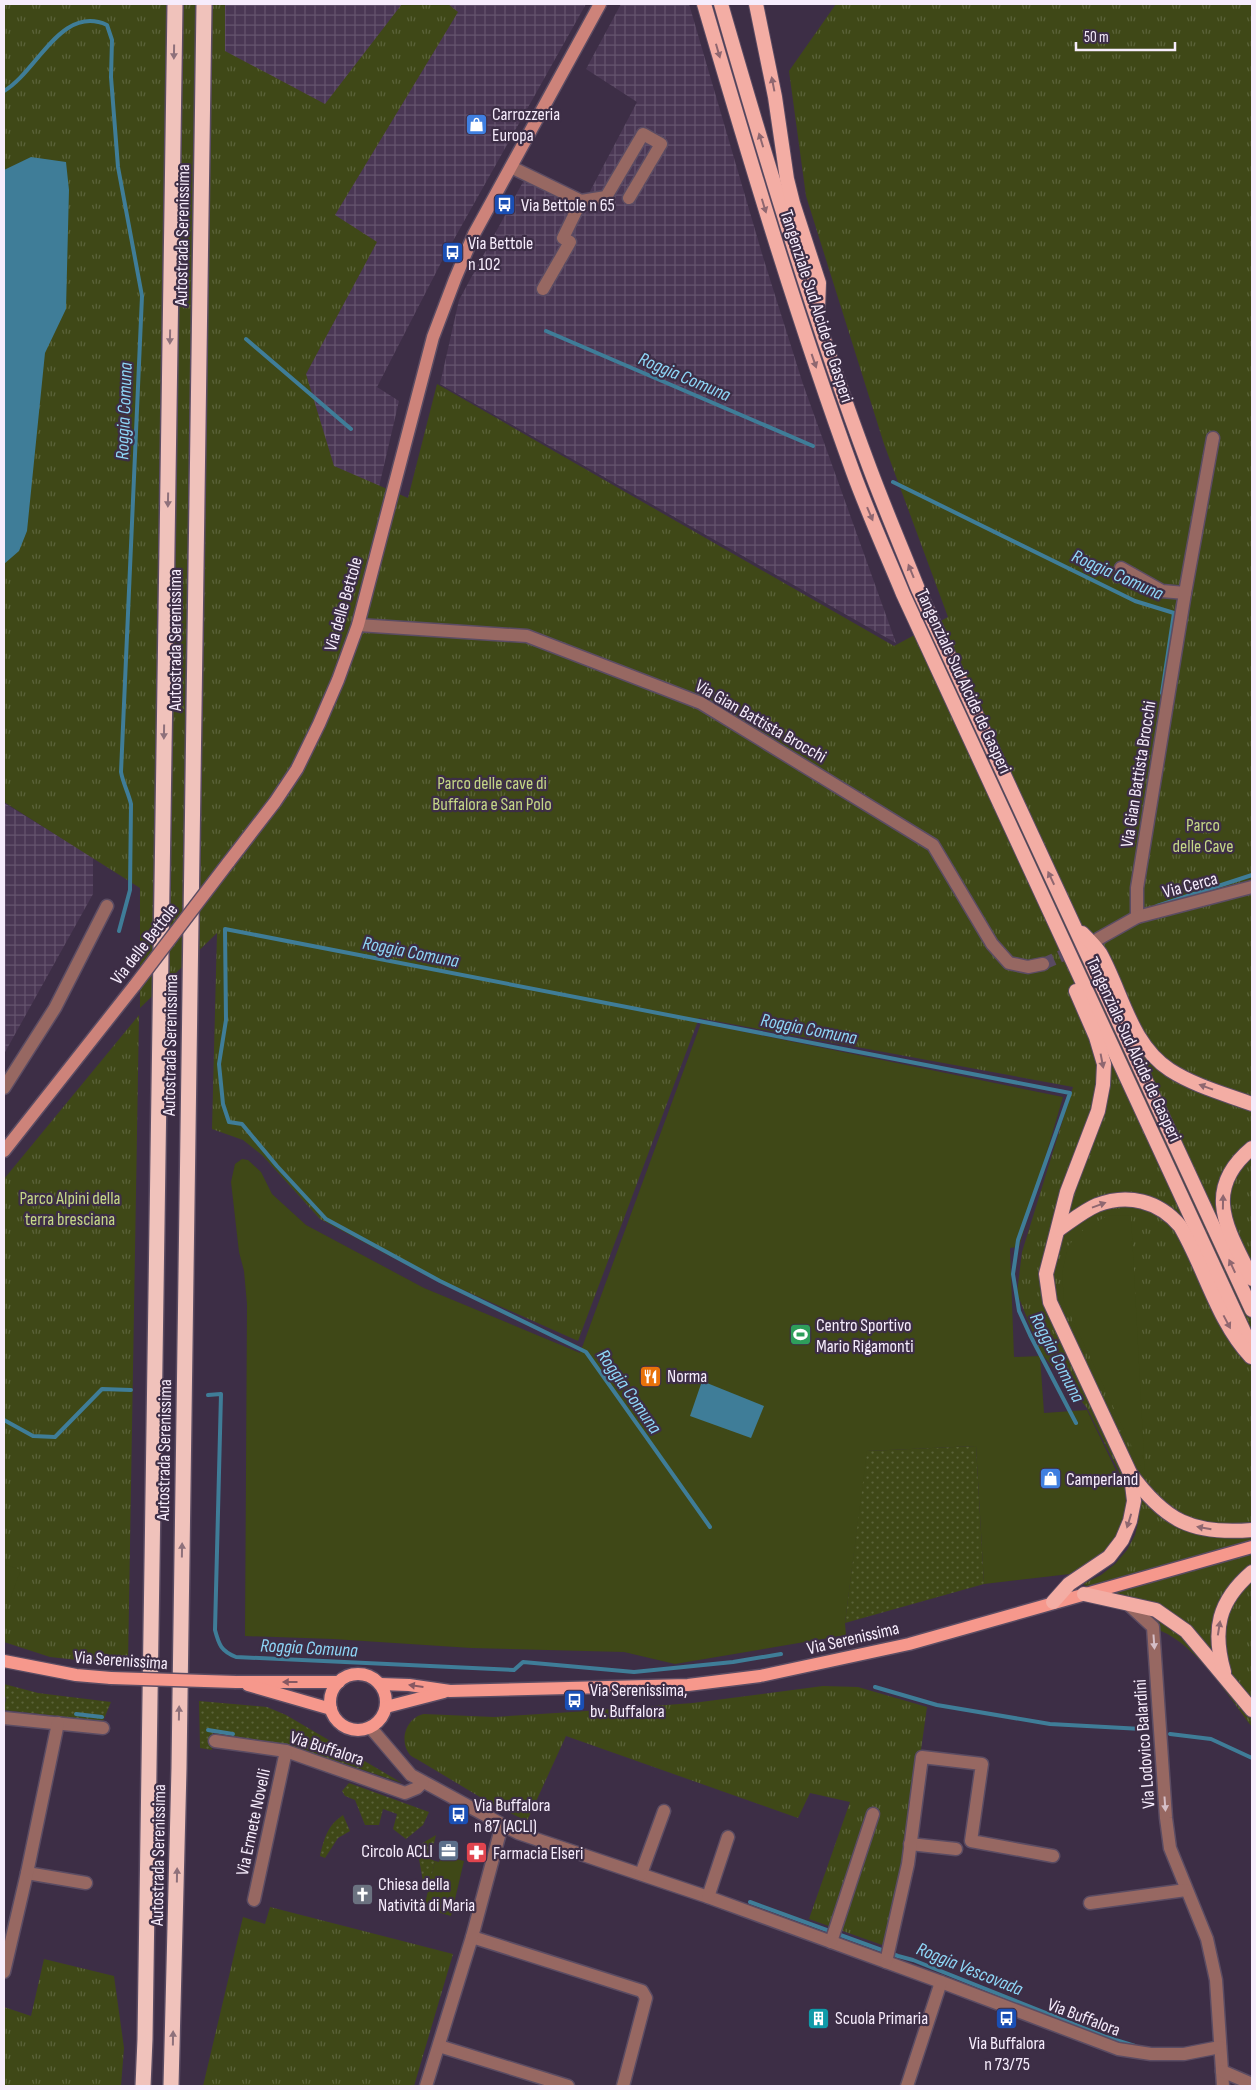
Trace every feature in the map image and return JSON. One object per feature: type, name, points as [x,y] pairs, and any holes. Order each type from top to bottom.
[{"type":"highway","name":"Autostrada Serenissima","points":[[143,2086],[158,1259],[175,4]]},
{"type":"highway","name":"Autostrada Serenissima","points":[[171,2086],[179,1778],[204,4]]},
{"type":"highway","name":"Tangenziale Sud Alcide de Gasperi","points":[[704,4],[770,226],[853,474],[903,594],[1252,1350]]},
{"type":"highway","name":"Tangenziale Sud Alcide de Gasperi","points":[[721,4],[758,133],[818,320],[870,469],[918,589],[1252,1310]]},
{"type":"highway","points":[[756,4],[775,97],[787,179],[819,283],[818,320]]},
{"type":"highway","points":[[1052,917],[1059,954],[1096,1037],[1104,1064],[1103,1085],[1098,1110],[1068,1192],[1046,1274],[1050,1302],[1130,1473],[1148,1497],[1180,1522],[1200,1528],[1230,1531],[1252,1530]]},
{"type":"highway","points":[[1072,922],[1099,952],[1143,1044],[1155,1058],[1170,1070],[1191,1081],[1252,1104]]},
{"type":"highway","points":[[1252,1148],[1234,1168],[1224,1191],[1222,1203],[1225,1223],[1252,1279]]},
{"type":"highway","points":[[1058,1230],[1097,1205],[1113,1201],[1127,1199],[1158,1206],[1172,1216],[1180,1226],[1226,1321],[1239,1344],[1252,1358]]},
{"type":"highway","points":[[1053,1602],[1069,1584],[1108,1558],[1122,1540],[1130,1521],[1134,1501],[1130,1473]]},
{"type":"highway","points":[[1224,1675],[1218,1651],[1218,1629],[1224,1606],[1233,1590],[1252,1572]]},
{"type":"highway","points":[[1084,1594],[1156,1610],[1186,1631],[1252,1710]]},
{"type":"main road","name":"Via delle Bettole","points":[[4,1152],[275,802],[297,769],[338,680],[358,625],[433,337],[474,234],[600,4]]},
{"type":"main road","name":"Via Serenissima","points":[[4,1661],[76,1675],[111,1678],[236,1682],[338,1682],[352,1674],[360,1674],[375,1679],[380,1684],[409,1684],[450,1691],[688,1685],[760,1676],[909,1644],[1252,1547]]},
{"type":"main road","name":"Via Serenissima","points":[[236,1682],[331,1709]]},
{"type":"main road","points":[[338,1682],[333,1689],[330,1699],[331,1709],[335,1718],[350,1729],[360,1730],[378,1722],[386,1707],[386,1699],[380,1684]]},
{"type":"main road","name":"Via Serenissima","points":[[386,1707],[450,1691]]},
{"type":"street","points":[[511,167],[581,201],[606,197],[642,134],[661,144],[629,198]]},
{"type":"street","points":[[543,290],[570,242],[563,238],[581,201]]},
{"type":"street","name":"Via Gian Battista Brocchi","points":[[1137,918],[1137,888],[1185,593],[1213,438]]},
{"type":"street","points":[[1122,568],[1162,591],[1185,593]]},
{"type":"street","name":"Via Gian Battista Brocchi","points":[[358,625],[527,636],[701,703],[933,844],[992,944],[1009,963],[1028,967],[1043,964]]},
{"type":"street","name":"Via Cerca","points":[[1137,918],[1252,886]]},
{"type":"street","points":[[4,1088],[55,1008],[107,906]]},
{"type":"street","points":[[1098,939],[1137,918]]},
{"type":"street","name":"Via Lodovico Balardini","points":[[1128,1604],[1153,1627],[1166,1818],[1170,1848],[1207,1939],[1216,1980],[1223,2086]]},
{"type":"street","points":[[4,1718],[103,1728]]},
{"type":"street","points":[[4,1972],[58,1723]]},
{"type":"street","name":"Via Buffalora","points":[[370,1727],[410,1775],[518,1833],[708,1897],[1118,2049],[1151,2054],[1184,2054],[1220,2047]]},
{"type":"street","name":"Via Buffalora","points":[[215,1741],[286,1751],[405,1793],[417,1788],[423,1782]]},
{"type":"street","name":"Via Ermete Novelli","points":[[254,1900],[286,1751]]},
{"type":"street","points":[[886,1962],[910,1844],[922,1757],[982,1764],[972,1841],[1054,1856]]},
{"type":"street","points":[[641,1874],[664,1810]]},
{"type":"street","points":[[831,1942],[873,1814]]},
{"type":"street","points":[[426,2086],[472,1937],[502,1825]]},
{"type":"street","points":[[708,1897],[728,1837]]},
{"type":"street","points":[[910,1844],[956,1849]]},
{"type":"street","points":[[27,1873],[86,1883]]},
{"type":"street","points":[[1090,1903],[1186,1890]]},
{"type":"street","points":[[472,1937],[638,1988],[644,1994],[646,2002],[622,2086]]},
{"type":"street","points":[[907,2086],[941,1982]]},
{"type":"street","points":[[439,2046],[568,2086]]},
{"type":"street","points":[[1222,2071],[1252,2084]]},
{"type":"shaded area","points":[[222,4],[586,4],[444,257],[377,387],[399,401],[378,491],[223,407]]},
{"type":"shaded area","points":[[621,4],[689,4],[763,257],[803,384],[896,643],[440,384],[459,300],[530,169],[587,197],[637,102],[586,69]]},
{"type":"shaded area","points":[[4,803],[93,857],[93,894],[4,1054]]},
{"type":"green space","name":"Parco delle cave di Buffalora e San Polo","points":[[4,4],[225,4],[225,51],[325,104],[402,4],[448,4],[458,12],[335,215],[377,242],[306,374],[334,466],[408,498],[437,384],[894,646],[948,617],[884,444],[806,196],[789,71],[836,4],[1252,4],[1252,1727],[1211,1673],[1187,1648],[1174,1638],[1083,1584],[1101,1575],[1115,1564],[1127,1550],[1135,1535],[1139,1519],[1127,1488],[1087,1408],[1041,1353],[1017,1293],[1022,1252],[1073,1087],[699,1018],[578,1341],[405,1264],[320,1219],[262,1155],[243,1140],[212,1129],[217,933],[140,1008],[140,888],[4,802]]},
{"type":"green space","name":"Parco Alpini della terra bresciana","points":[[139,1015],[128,1663],[106,1663],[50,1657],[4,1642],[4,1179]]},
{"type":"green space","name":"Centro Sportivo Mario Rigamonti","points":[[701,1023],[1063,1097],[1019,1247],[1010,1248],[1014,1357],[1040,1356],[1044,1413],[1087,1410],[1125,1489],[1127,1514],[1111,1545],[1092,1561],[1070,1574],[984,1584],[976,1446],[867,1451],[845,1623],[846,1635],[675,1664],[624,1652],[471,1648],[333,1639],[245,1636],[247,1304],[231,1182],[235,1164],[242,1159],[248,1160],[261,1172],[272,1194],[306,1225],[424,1288],[580,1353]]},
{"type":"green space","points":[[1131,1215],[1145,1475],[1064,1301],[1062,1273],[1068,1246],[1086,1227],[1108,1216]]},
{"type":"green space","points":[[976,1446],[984,1584],[845,1623],[866,1451]]},
{"type":"green space","points":[[4,1564],[21,1570],[8,1604],[4,1603]]},
{"type":"green space","points":[[4,1684],[38,1693],[111,1702],[103,1721],[4,1710],[6,1698],[4,1696]]},
{"type":"green space","points":[[823,1686],[858,1687],[927,1707],[905,1864],[885,1946],[809,1919],[850,1802],[810,1793],[798,1818],[566,1736],[527,1821],[495,1806],[410,1755],[405,1743],[406,1730],[409,1724],[418,1716],[424,1714],[494,1717],[572,1712],[693,1703]]},
{"type":"green space","points":[[199,1701],[267,1707],[286,1715],[402,1783],[286,1744],[213,1733],[212,1750],[200,1748]]},
{"type":"green space","points":[[349,1783],[429,1812],[423,1825],[406,1839],[393,1829],[397,1814],[383,1809],[379,1825],[365,1825],[355,1800],[345,1796],[342,1791]]},
{"type":"green space","points":[[343,1815],[350,1831],[338,1838],[325,1858],[320,1856],[327,1832]]},
{"type":"green space","points":[[436,1835],[430,1859],[435,1861],[430,1883],[423,1881],[419,1859],[413,1849]]},
{"type":"green space","points":[[441,1855],[464,1861],[451,1916],[424,1908],[435,1861],[439,1862]]},
{"type":"green space","points":[[270,1907],[453,1954],[414,2086],[203,2086],[243,1917],[265,1924]]},
{"type":"green space","points":[[44,1959],[114,1976],[124,2048],[121,2086],[4,2086],[4,2007],[31,2016]]},
{"type":"water","points":[[31,157],[66,162],[69,190],[66,309],[45,353],[27,531],[19,551],[4,564],[4,170]]},
{"type":"water","points":[[702,1381],[764,1406],[751,1438],[690,1416]]},
{"type":"waterway","name":"Roggia Comuna","points":[[4,91],[16,82],[63,32],[76,24],[91,21],[107,25],[112,40],[111,77],[118,167],[142,296],[121,772],[131,804],[130,890],[119,931]]},
{"type":"waterway","name":"Roggia Comuna","points":[[546,331],[813,446]]},
{"type":"waterway","name":"Roggia Comuna","points":[[246,339],[351,429]]},
{"type":"waterway","name":"Roggia Comuna","points":[[893,482],[1135,601],[1174,613],[1162,693]]},
{"type":"waterway","name":"Roggia Comuna","points":[[1157,906],[1252,875]]},
{"type":"waterway","name":"Roggia Comuna","points":[[710,1527],[586,1352],[440,1281],[326,1219],[277,1166],[242,1124],[229,1122],[223,1104],[219,1064],[226,1020],[225,929],[1070,1093],[1018,1240],[1013,1274],[1019,1311],[1076,1423]]},
{"type":"waterway","name":"Roggia Comuna","points":[[4,1420],[33,1436],[55,1437],[102,1389],[131,1390]]},
{"type":"waterway","name":"Roggia Comuna","points":[[208,1395],[221,1394],[215,1630],[221,1647],[231,1655],[236,1657],[514,1670],[523,1662],[634,1672],[733,1662],[781,1654]]},
{"type":"waterway","name":"Roggia Comuna","points":[[875,1687],[937,1705],[1050,1724],[1142,1729]]},
{"type":"waterway","name":"Roggia Vescovada","points":[[76,1714],[102,1717]]},
{"type":"waterway","name":"Roggia Vescovada","points":[[208,1730],[233,1734]]},
{"type":"waterway","name":"Roggia Comuna","points":[[1170,1734],[1211,1739],[1252,1758]]},
{"type":"waterway","name":"Roggia Vescovada","points":[[750,1902],[913,1960],[1106,2037],[1135,2046]]},
{"type":"tunnel","points":[[1043,964],[1077,949]]},
{"type":"place","name":"Carrozzeria Europa","points":[[476,124]]},
{"type":"place","name":"Via Bettole n 65","points":[[505,205]]},
{"type":"place","name":"Via Bettole n 102","points":[[452,253]]},
{"type":"place","name":"Centro Sportivo Mario Rigamonti","points":[[800,1335]]},
{"type":"place","name":"Norma","points":[[651,1376]]},
{"type":"place","name":"Camperland","points":[[1050,1479]]},
{"type":"place","name":"Via Serenissima, bv. Buffalora","points":[[574,1700]]},
{"type":"place","name":"Via Buffalora n 87 (ACLI)","points":[[458,1815]]},
{"type":"place","name":"Circolo ACLI","points":[[449,1851]]},
{"type":"place","name":"Farmacia Elseri","points":[[477,1853]]},
{"type":"place","name":"Chiesa della Natività di Maria","points":[[362,1894]]},
{"type":"place","name":"Scuola Primaria","points":[[819,2018]]},
{"type":"place","name":"Via Buffalora n 73/75","points":[[1007,2018]]},
{"type":"park label","name":"Parco delle Cave","points":[[1203,835]]}]
